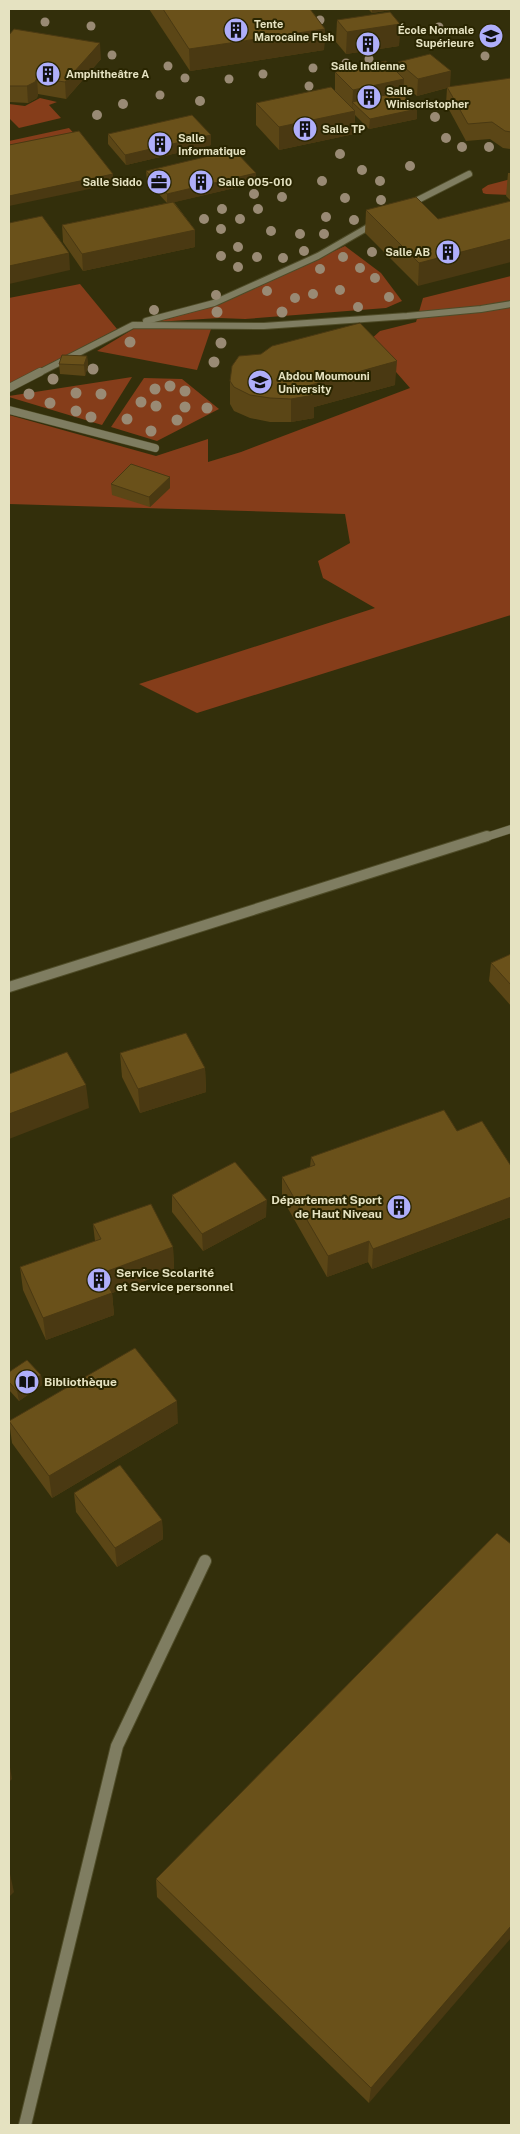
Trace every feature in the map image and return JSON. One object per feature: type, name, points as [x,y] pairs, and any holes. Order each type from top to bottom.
[{"type":"lane","points":[[398,210],[468,174]]},
{"type":"lane","points":[[9,388],[133,325],[214,303],[318,256],[382,219]]},
{"type":"lane","points":[[133,325],[264,326],[407,316],[511,304]]},
{"type":"lane","points":[[9,410],[155,448]]},
{"type":"lane","points":[[9,987],[511,829]]},
{"type":"lane","points":[[25,2125],[117,1746],[205,1561]]},
{"type":"shaded area","points":[[40,98],[57,102],[49,105],[61,118],[19,128],[9,118],[9,104],[25,106]]},
{"type":"shaded area","points":[[69,128],[78,138],[9,153],[9,141]]},
{"type":"shaded area","points":[[511,179],[511,195],[483,193],[482,189],[488,185]]},
{"type":"shaded area","points":[[345,246],[381,273],[402,301],[386,308],[245,319],[219,318],[156,322],[218,305]]},
{"type":"shaded area","points":[[511,276],[511,615],[197,713],[139,684],[375,608],[323,578],[318,561],[350,543],[345,514],[9,504],[9,415],[156,456],[208,439],[208,462],[241,452],[410,388],[369,341],[380,331],[416,322],[423,298]]},
{"type":"shaded area","points":[[80,284],[117,329],[9,385],[9,298]]},
{"type":"shaded area","points":[[135,328],[211,329],[197,370],[97,351]]},
{"type":"shaded area","points":[[132,377],[102,425],[9,397],[9,396]]},
{"type":"shaded area","points":[[144,378],[182,379],[219,409],[157,441],[111,427]]},
{"type":"building","points":[[163,9],[310,9],[325,29],[189,49]]},
{"type":"building","points":[[390,12],[400,24],[347,32],[337,20]]},
{"type":"building","name":"Amphitheâtre A","points":[[14,29],[100,43],[65,82],[37,78],[35,82],[27,86],[9,86],[9,35]]},
{"type":"building","points":[[430,54],[451,71],[418,79],[398,62]]},
{"type":"building","points":[[386,61],[404,79],[353,90],[335,72]]},
{"type":"building","points":[[511,78],[511,132],[505,131],[492,122],[468,124],[447,87]]},
{"type":"building","points":[[331,87],[355,111],[279,127],[256,103]]},
{"type":"building","points":[[400,92],[417,109],[370,119],[352,102]]},
{"type":"building","points":[[192,115],[211,135],[125,155],[108,134]]},
{"type":"building","points":[[79,131],[113,174],[9,196],[9,145]]},
{"type":"building","points":[[234,150],[256,173],[167,194],[146,171]]},
{"type":"building","points":[[416,197],[438,219],[511,201],[511,239],[419,263],[366,210]]},
{"type":"building","points":[[173,202],[195,230],[82,254],[62,225]]},
{"type":"building","points":[[42,216],[69,253],[9,266],[9,223]]},
{"type":"building","points":[[360,323],[397,361],[307,386],[314,395],[291,399],[250,395],[234,387],[230,381],[232,366],[239,356],[261,354],[272,346]]},
{"type":"building","points":[[62,355],[87,356],[84,365],[59,364]]},
{"type":"building","points":[[131,464],[170,477],[149,497],[111,484]]},
{"type":"building","points":[[511,954],[511,985],[491,963]]},
{"type":"building","points":[[186,1033],[205,1068],[138,1089],[120,1053]]},
{"type":"building","points":[[67,1052],[86,1085],[9,1114],[9,1074]]},
{"type":"building","name":"Département Sport de Haut Niveau","points":[[444,1110],[457,1131],[482,1121],[511,1166],[511,1197],[373,1249],[369,1241],[328,1256],[282,1177],[315,1165],[311,1157]]},
{"type":"building","points":[[235,1162],[267,1200],[202,1234],[172,1195]]},
{"type":"building","points":[[151,1204],[173,1247],[102,1273],[112,1293],[43,1318],[20,1267],[101,1239],[93,1224]]},
{"type":"building","points":[[135,1348],[177,1401],[49,1476],[9,1421]]},
{"type":"building","points":[[27,1360],[41,1375],[17,1391],[9,1382],[9,1372]]},
{"type":"building","points":[[120,1465],[162,1520],[115,1548],[74,1493]]},
{"type":"building","points":[[497,1533],[511,1544],[511,1926],[371,2088],[156,1879]]},
{"type":"place","name":"Tente Marocaine Flsh","points":[[236,30]]},
{"type":"place","name":"École Normale Supérieure","points":[[491,36]]},
{"type":"place","name":"Salle Indienne","points":[[368,44]]},
{"type":"place","name":"Amphitheâtre A","points":[[48,74]]},
{"type":"place","name":"Salle Winiscristopher","points":[[369,97]]},
{"type":"place","name":"Salle TP","points":[[305,129]]},
{"type":"place","name":"Salle Informatique","points":[[160,144]]},
{"type":"place","name":"Salle Siddo","points":[[159,182]]},
{"type":"place","name":"Salle 005-010","points":[[201,182]]},
{"type":"place","name":"Salle AB","points":[[448,252]]},
{"type":"place","name":"Abdou Moumouni University","points":[[260,382]]},
{"type":"place","name":"Département Sport de Haut Niveau","points":[[399,1207]]},
{"type":"place","name":"Service Scolarité et Service personnel","points":[[99,1280]]},
{"type":"place","name":"Bibliothèque","points":[[27,1382]]}]
